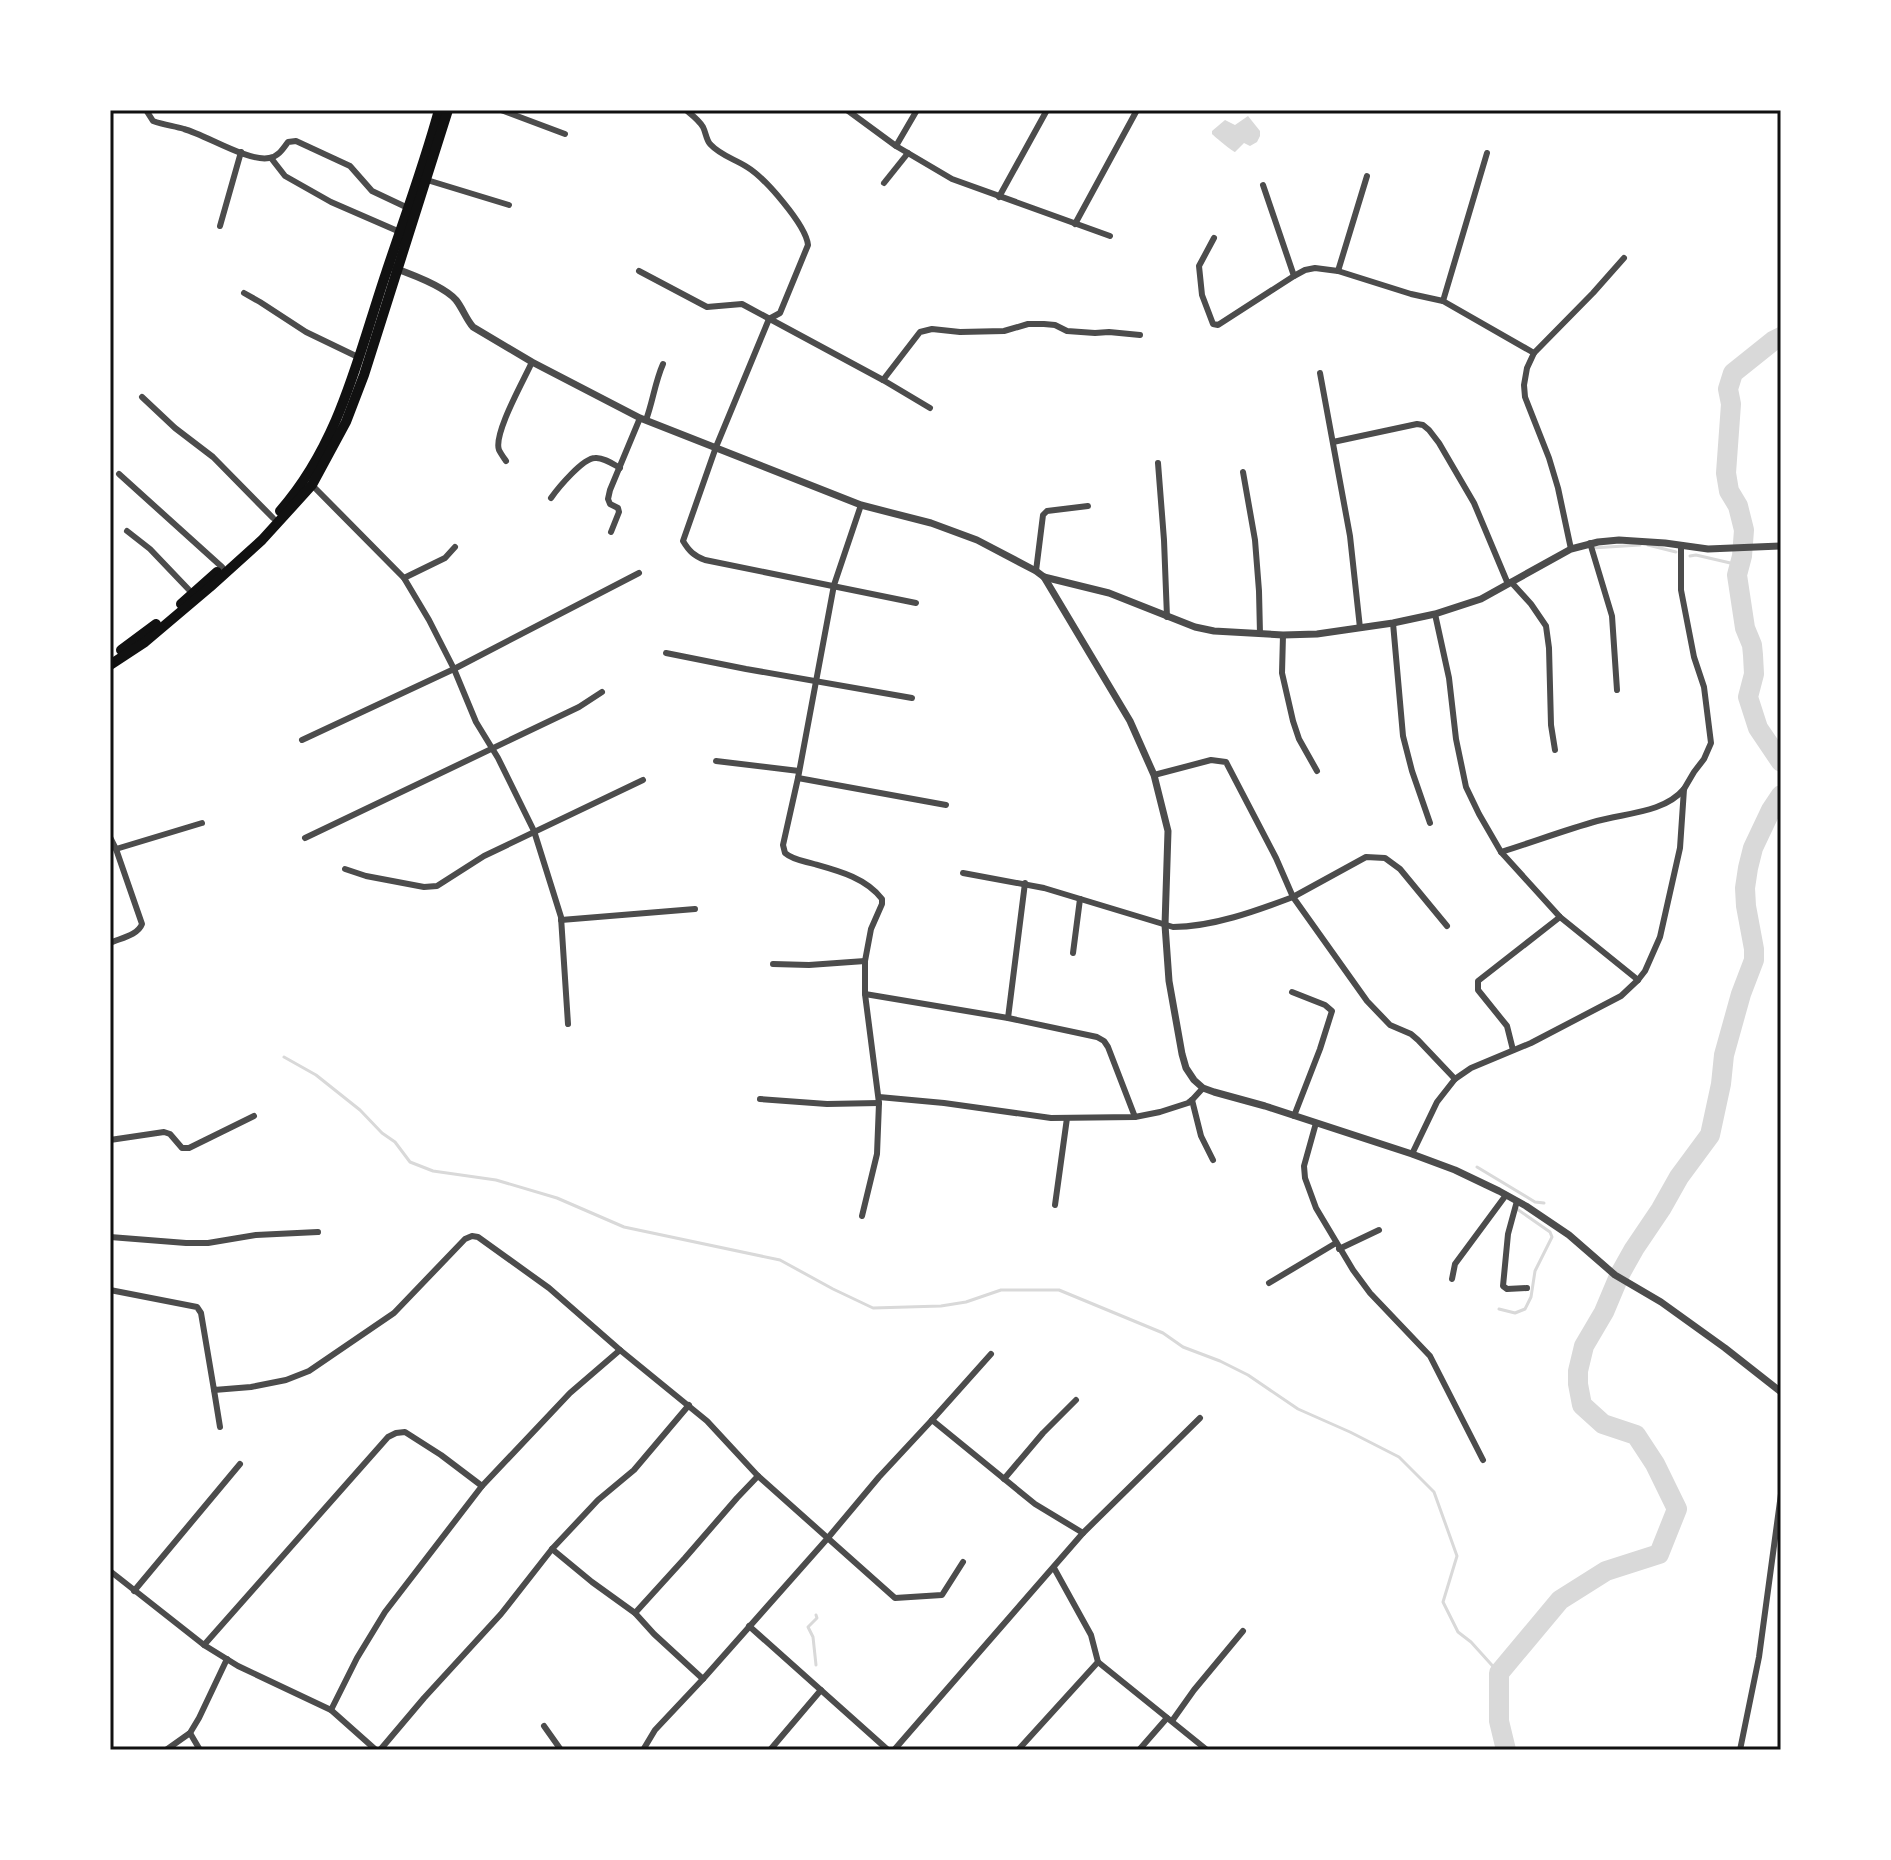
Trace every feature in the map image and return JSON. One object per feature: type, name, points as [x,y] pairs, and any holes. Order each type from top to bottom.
[{"type":"highway","points":[[110,658],[148,631],[273,518],[299,487],[323,448],[343,406],[427,180],[439,110]]},
{"type":"highway","points":[[110,665],[145,642],[210,587],[262,540],[312,485],[346,422],[364,375],[400,232],[439,110]]},
{"type":"street","points":[[146,110],[153,121],[186,129],[262,158],[278,155],[288,142],[296,141],[350,166],[372,191],[408,208]]},
{"type":"street","points":[[501,110],[565,134]]},
{"type":"street","points":[[686,110],[703,127],[708,142],[714,148],[747,167],[776,194],[807,236],[808,245],[780,313],[769,319],[716,447],[683,541],[695,557],[705,560],[916,603]]},
{"type":"street","points":[[847,110],[896,146],[952,179],[1110,236]]},
{"type":"street","points":[[896,146],[917,110]]},
{"type":"street","points":[[999,197],[1047,110]]},
{"type":"street","points":[[1075,224],[1137,110]]},
{"type":"street","points":[[220,226],[241,152]]},
{"type":"street","points":[[884,183],[908,153]]},
{"type":"street","points":[[1443,301],[1487,153]]},
{"type":"street","points":[[271,158],[285,176],[331,202],[400,232]]},
{"type":"street","points":[[1338,271],[1367,176]]},
{"type":"street","points":[[427,180],[509,205]]},
{"type":"street","points":[[1263,185],[1294,276]]},
{"type":"street","points":[[1214,238],[1199,266],[1202,295],[1213,324],[1218,325],[1294,276],[1315,268],[1338,271],[1443,301],[1534,353]]},
{"type":"street","points":[[1571,549],[1549,458],[1525,397],[1527,368],[1534,353],[1624,258]]},
{"type":"street","points":[[393,268],[448,293],[473,327],[532,362],[643,419],[861,505],[931,523],[977,540],[1044,577],[1130,721],[1154,775],[1168,831],[1165,925],[1169,981],[1182,1054],[1194,1080],[1203,1088],[1412,1154],[1455,1170],[1506,1195],[1569,1235],[1615,1275],[1661,1302],[1781,1392]]},
{"type":"street","points":[[639,271],[707,307],[742,304],[930,408]]},
{"type":"street","points":[[244,293],[306,332],[360,358]]},
{"type":"street","points":[[883,380],[924,330],[1004,331],[1028,324],[1044,324],[1067,331],[1140,335]]},
{"type":"street","points":[[506,461],[498,449],[499,436],[532,362]]},
{"type":"street","points":[[611,532],[619,512],[608,499],[655,393],[655,382],[663,364]]},
{"type":"street","points":[[1320,373],[1350,536],[1360,628]]},
{"type":"street","points":[[142,397],[213,457],[273,518]]},
{"type":"street","points":[[1333,442],[1417,424],[1429,430],[1439,443],[1474,503],[1510,583],[1546,626],[1555,750]]},
{"type":"street","points":[[551,498],[589,459],[599,458],[620,468]]},
{"type":"street","points":[[1158,463],[1167,617]]},
{"type":"street","points":[[1243,472],[1255,540],[1260,634]]},
{"type":"street","points":[[119,474],[222,567]]},
{"type":"street","points":[[312,485],[404,578],[429,620],[476,722],[493,748],[534,831],[561,920],[568,1024]]},
{"type":"street","points":[[861,505],[834,585],[783,845],[785,853],[791,858],[864,881],[882,899],[871,929],[865,961],[865,994],[879,1100],[877,1154],[862,1216]]},
{"type":"street","points":[[1036,571],[1043,515],[1047,511],[1088,506]]},
{"type":"street","points":[[127,531],[150,549],[192,593]]},
{"type":"street","points":[[1044,577],[1109,593],[1167,617],[1214,631],[1317,634],[1393,623],[1481,599],[1571,549],[1590,543],[1619,540],[1708,549],[1781,546]]},
{"type":"street","points":[[1590,543],[1612,616],[1617,690]]},
{"type":"street","points":[[1501,852],[1598,820],[1649,809],[1677,797],[1704,759],[1711,743],[1704,687],[1694,657],[1681,590],[1681,546]]},
{"type":"street","points":[[404,578],[445,558],[455,547]]},
{"type":"street","points":[[302,740],[454,669],[639,573]]},
{"type":"street","points":[[1435,614],[1449,678],[1456,739],[1466,787],[1501,852],[1560,917],[1638,980]]},
{"type":"street","points":[[1393,623],[1403,736],[1430,823]]},
{"type":"street","points":[[1283,635],[1282,673],[1293,721],[1317,771]]},
{"type":"street","points":[[666,653],[912,698]]},
{"type":"street","points":[[305,838],[579,707],[602,692]]},
{"type":"street","points":[[1154,775],[1211,760],[1226,762],[1293,897],[1367,1001],[1390,1025],[1418,1040],[1455,1079]]},
{"type":"street","points":[[716,761],[799,774],[946,805]]},
{"type":"street","points":[[345,869],[424,887],[437,886],[484,856],[643,780]]},
{"type":"street","points":[[1412,1154],[1437,1102],[1455,1079],[1471,1068],[1531,1043],[1621,996],[1645,971],[1660,937],[1680,848],[1684,789]]},
{"type":"street","points":[[116,849],[202,823]]},
{"type":"street","points":[[110,837],[142,924],[135,932],[110,943]]},
{"type":"street","points":[[963,873],[1025,883],[1165,925],[1186,927],[1252,912],[1293,897],[1366,857],[1385,858],[1400,869],[1447,926]]},
{"type":"street","points":[[1008,1018],[1025,883]]},
{"type":"street","points":[[1073,953],[1080,899]]},
{"type":"street","points":[[561,920],[695,909]]},
{"type":"street","points":[[1513,1050],[1507,1026],[1478,990],[1478,981],[1560,917]]},
{"type":"street","points":[[773,964],[865,961]]},
{"type":"street","points":[[1292,992],[1325,1005],[1332,1011],[1294,1116]]},
{"type":"street","points":[[865,994],[1008,1018],[1097,1037],[1108,1047],[1135,1117]]},
{"type":"street","points":[[760,1099],[827,1104],[879,1100],[1067,1118],[1135,1117],[1192,1100],[1203,1088]]},
{"type":"street","points":[[1192,1100],[1201,1136],[1213,1160]]},
{"type":"street","points":[[110,1140],[164,1132],[170,1134],[182,1148],[189,1148],[254,1116]]},
{"type":"street","points":[[1055,1205],[1067,1118]]},
{"type":"street","points":[[1316,1123],[1304,1166],[1316,1208],[1370,1293],[1430,1356],[1483,1460]]},
{"type":"street","points":[[1452,1279],[1455,1264],[1506,1195]]},
{"type":"street","points":[[1517,1201],[1508,1234],[1503,1286],[1507,1289],[1527,1288]]},
{"type":"street","points":[[1269,1283],[1338,1246],[1379,1230]]},
{"type":"street","points":[[110,1237],[208,1243],[256,1235],[318,1232]]},
{"type":"street","points":[[214,1390],[286,1380],[309,1371],[394,1313],[465,1239],[478,1237],[549,1288],[689,1405],[758,1476],[895,1598],[942,1595],[963,1562]]},
{"type":"street","points":[[110,1290],[197,1307],[201,1313],[220,1427]]},
{"type":"street","points":[[331,1710],[385,1612],[482,1486],[570,1393],[620,1350]]},
{"type":"street","points":[[643,1750],[655,1730],[991,1354]]},
{"type":"street","points":[[1004,1479],[1076,1400]]},
{"type":"street","points":[[110,1571],[204,1645],[331,1710],[378,1750],[501,1614],[552,1549],[598,1500],[634,1470],[689,1405]]},
{"type":"street","points":[[894,1750],[1083,1533],[1200,1418]]},
{"type":"street","points":[[932,1420],[1035,1504],[1083,1533]]},
{"type":"street","points":[[204,1645],[388,1437],[405,1432],[482,1486]]},
{"type":"street","points":[[134,1591],[240,1464]]},
{"type":"street","points":[[635,1613],[758,1476]]},
{"type":"street","points":[[1740,1750],[1759,1657],[1781,1494]]},
{"type":"street","points":[[552,1549],[635,1613],[703,1679]]},
{"type":"street","points":[[1054,1568],[1091,1635],[1098,1662],[1207,1750]]},
{"type":"street","points":[[749,1626],[888,1750]]},
{"type":"street","points":[[1139,1750],[1169,1720],[1243,1631]]},
{"type":"street","points":[[166,1750],[190,1733],[227,1659]]},
{"type":"street","points":[[1018,1750],[1098,1662]]},
{"type":"street","points":[[770,1750],[821,1690]]},
{"type":"street","points":[[544,1726],[561,1750]]},
{"type":"street","points":[[190,1733],[200,1750]]},
{"type":"shaded area","points":[[1248,116],[1260,131],[1257,142],[1250,146],[1244,143],[1235,152],[1212,134],[1225,120],[1235,125]]},
{"type":"waterway","points":[[1781,337],[1733,373],[1728,389],[1731,404],[1726,473],[1729,491],[1738,506],[1744,530],[1737,575],[1745,628],[1753,655],[1754,674],[1748,697],[1758,728],[1781,762]]},
{"type":"waterway","points":[[1592,548],[1640,545]]},
{"type":"waterway","points":[[1648,545],[1676,552]]},
{"type":"waterway","points":[[1690,556],[1739,565]]},
{"type":"waterway","points":[[1506,1750],[1499,1721],[1499,1673],[1560,1600],[1606,1571],[1659,1554],[1677,1509],[1655,1464],[1636,1435],[1603,1424],[1582,1405],[1578,1371],[1584,1346],[1604,1312],[1620,1274],[1679,1177],[1710,1135],[1724,1055],[1754,960],[1746,906],[1748,868],[1753,848],[1781,795]]},
{"type":"waterway","points":[[284,1057],[316,1075],[360,1110],[395,1142],[410,1162],[433,1171],[496,1180],[557,1198],[624,1227],[780,1260],[873,1308],[941,1306],[966,1302],[1001,1290],[1059,1290],[1163,1333],[1183,1347],[1248,1375],[1298,1409],[1399,1457],[1434,1492],[1457,1556],[1443,1602],[1458,1632],[1499,1673]]},
{"type":"waterway","points":[[1477,1167],[1535,1202],[1544,1203]]},
{"type":"waterway","points":[[1499,1309],[1515,1313],[1525,1309],[1531,1297],[1535,1271],[1552,1237],[1550,1232],[1517,1209]]},
{"type":"waterway","points":[[816,1615],[817,1618],[808,1627],[813,1637],[816,1665]]}]
